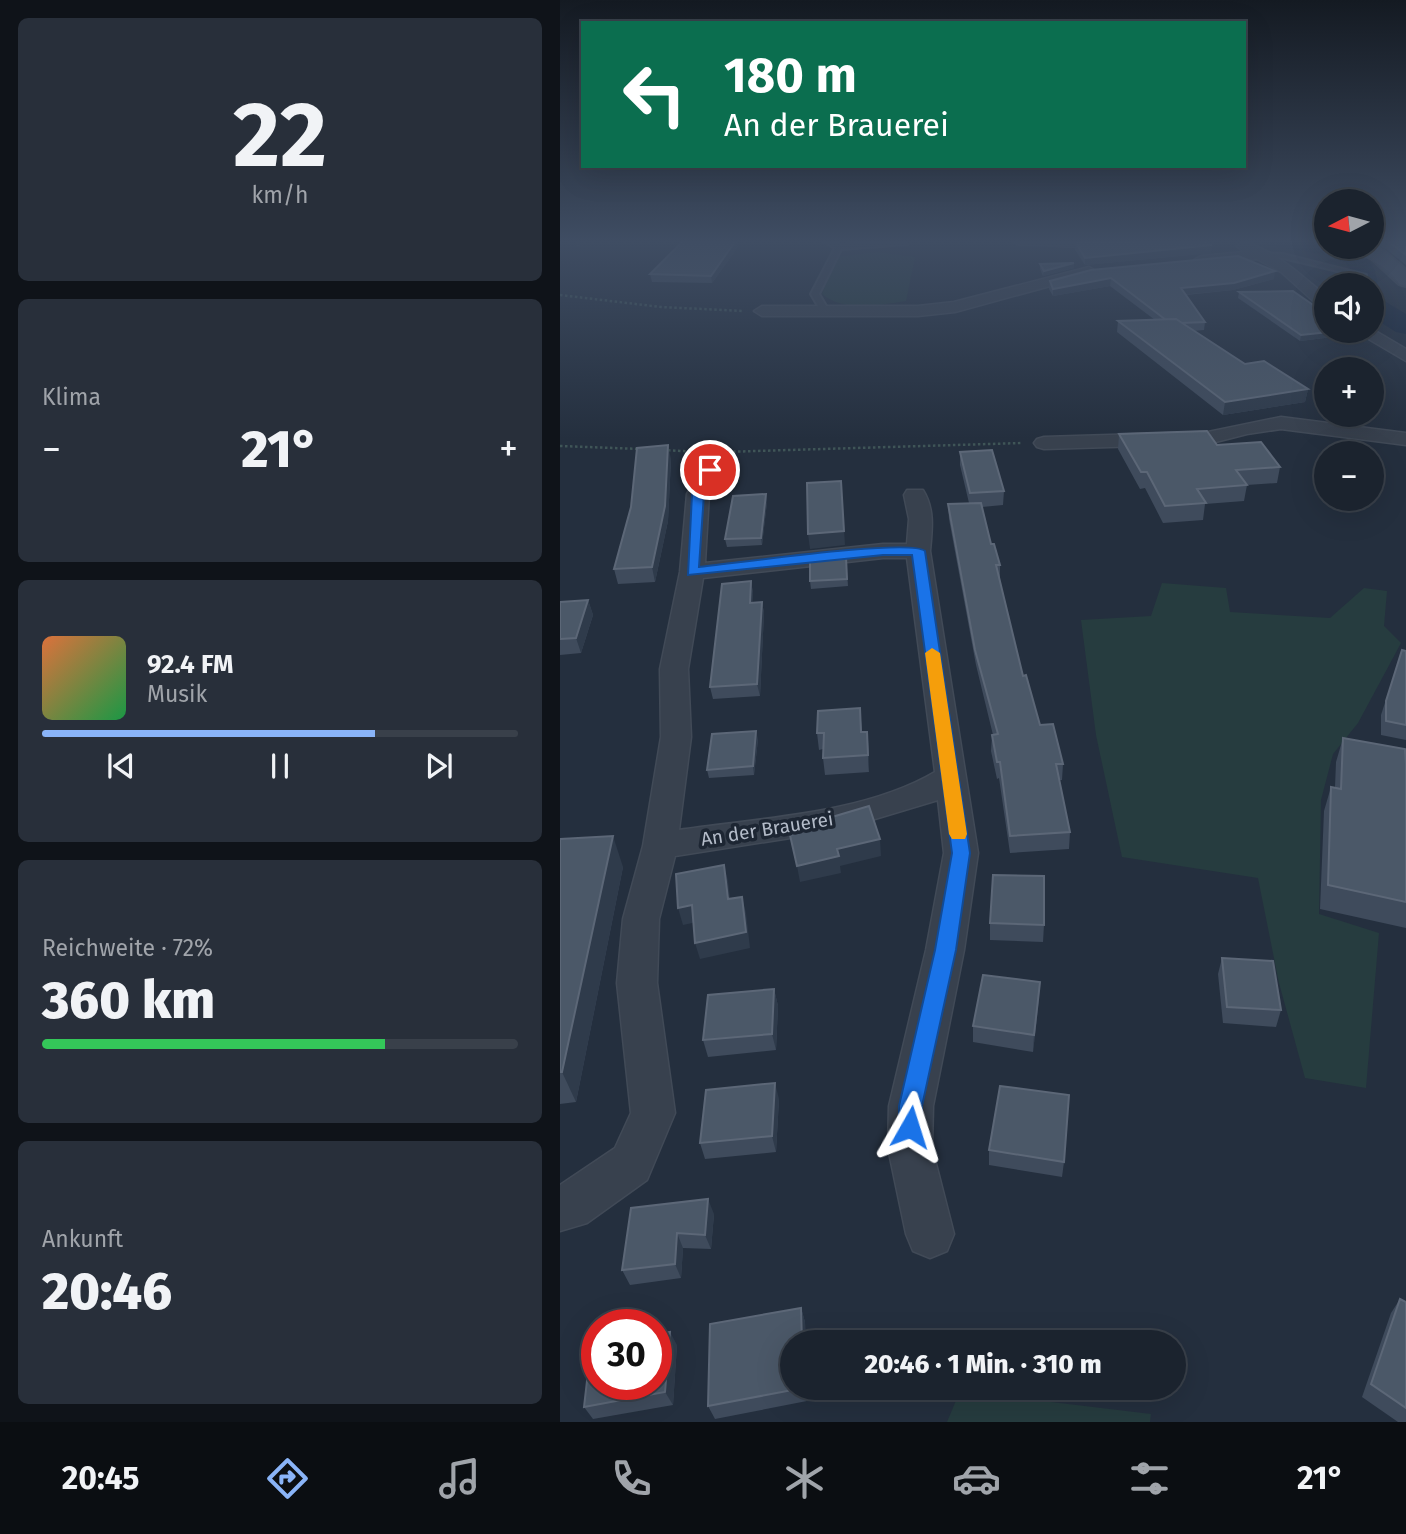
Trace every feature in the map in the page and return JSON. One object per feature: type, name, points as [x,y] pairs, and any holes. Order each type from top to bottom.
[{"type":"street","points":[[762,311],[918,311],[958,306]]},
{"type":"street","points":[[1384,343],[1406,356]]},
{"type":"street","points":[[1044,443],[1208,438],[1246,428],[1281,423],[1406,439]]},
{"type":"street","points":[[560,1208],[570,1206],[631,1164],[653,1113],[637,983],[641,919],[660,846],[676,737],[674,669],[692,572],[698,494],[709,458]]},
{"type":"street","points":[[915,495],[921,519],[918,551],[961,853],[945,950],[911,1106],[910,1148],[930,1234]]},
{"type":"street","points":[[692,572],[883,551],[918,551]]},
{"type":"street","name":"An der Brauerei","points":[[660,846],[835,819],[921,795],[950,777]]},
{"type":"lane","points":[[822,306],[825,311]]},
{"type":"path","points":[[656,306],[762,311]]},
{"type":"path","points":[[663,450],[709,458],[1044,443]]},
{"type":"path","points":[[560,446],[650,450]]},
{"type":"green space","points":[[1162,583],[1226,588],[1230,612],[1330,618],[1364,588],[1387,591],[1384,626],[1401,643],[1358,723],[1333,754],[1321,800],[1319,914],[1379,933],[1366,1088],[1305,1078],[1279,983],[1258,878],[1122,857],[1096,735],[1081,620],[1151,616]]},
{"type":"green space","points":[[956,1400],[1035,1400],[1151,1414],[1150,1422],[947,1422]]},
{"type":"building","points":[[1148,306],[1194,306],[1205,322],[1181,323],[1176,319],[1166,320]]},
{"type":"building","points":[[1260,306],[1314,306],[1314,334],[1301,335]]},
{"type":"building","points":[[1176,319],[1245,364],[1264,361],[1308,389],[1225,402],[1118,321]]},
{"type":"building","points":[[1207,431],[1217,445],[1261,442],[1280,467],[1236,470],[1247,485],[1197,489],[1206,503],[1165,506],[1147,472],[1141,472],[1119,434]]},
{"type":"building","points":[[668,445],[665,506],[652,567],[614,569],[631,507],[637,448]]},
{"type":"building","points":[[992,450],[1004,491],[970,493],[960,452]]},
{"type":"building","points":[[841,481],[844,531],[808,534],[807,483]]},
{"type":"building","points":[[766,494],[761,538],[725,539],[733,496]]},
{"type":"building","points":[[981,503],[991,544],[994,544],[1000,565],[996,565],[1023,676],[1026,675],[1040,725],[1053,724],[1063,764],[1056,764],[1070,832],[1010,836],[1000,762],[997,762],[992,735],[998,734],[975,650],[948,504]]},
{"type":"building","points":[[846,557],[847,579],[810,581],[810,561]]},
{"type":"building","points":[[751,581],[750,603],[762,602],[757,684],[710,687],[722,584]]},
{"type":"building","points":[[588,600],[576,638],[560,639],[560,602]]},
{"type":"building","points":[[1402,650],[1406,651],[1406,725],[1386,721],[1386,701]]},
{"type":"building","points":[[860,708],[861,732],[867,732],[868,755],[823,758],[824,733],[817,733],[818,711]]},
{"type":"building","points":[[756,731],[753,766],[707,770],[712,734]]},
{"type":"building","points":[[1343,738],[1405,749],[1406,902],[1328,885],[1331,787],[1341,789]]},
{"type":"building","points":[[869,806],[880,839],[837,849],[839,856],[797,866],[790,835],[834,825],[832,817]]},
{"type":"building","points":[[613,836],[562,1072],[560,1072],[560,839]]},
{"type":"building","points":[[724,865],[728,899],[742,897],[746,932],[695,943],[692,905],[678,908],[676,874]]},
{"type":"building","points":[[993,875],[1044,876],[1044,925],[990,923]]},
{"type":"building","points":[[1222,958],[1273,961],[1281,1010],[1227,1007]]},
{"type":"building","points":[[983,975],[1040,982],[1034,1035],[973,1026]]},
{"type":"building","points":[[774,989],[772,1034],[703,1040],[708,995]]},
{"type":"building","points":[[775,1083],[772,1136],[700,1143],[706,1090]]},
{"type":"building","points":[[1000,1086],[1069,1095],[1064,1162],[989,1150]]},
{"type":"building","points":[[708,1199],[705,1235],[677,1233],[675,1264],[622,1270],[631,1208]]},
{"type":"building","points":[[1400,1299],[1406,1302],[1406,1408],[1371,1384]]},
{"type":"building","points":[[801,1308],[802,1330],[780,1330],[780,1392],[708,1406],[710,1324]]},
{"type":"building","points":[[585,1400],[622,1400],[584,1407]]},
{"type":"waterway","points":[[1384,312],[1406,326]]},
{"type":"slow traffic","points":[[932,653],[958,834]]},
{"type":"route","points":[[710,470],[698,494],[692,572],[883,551],[918,551],[923,569],[928,626],[961,853],[945,950],[911,1106],[910,1127]]}]
